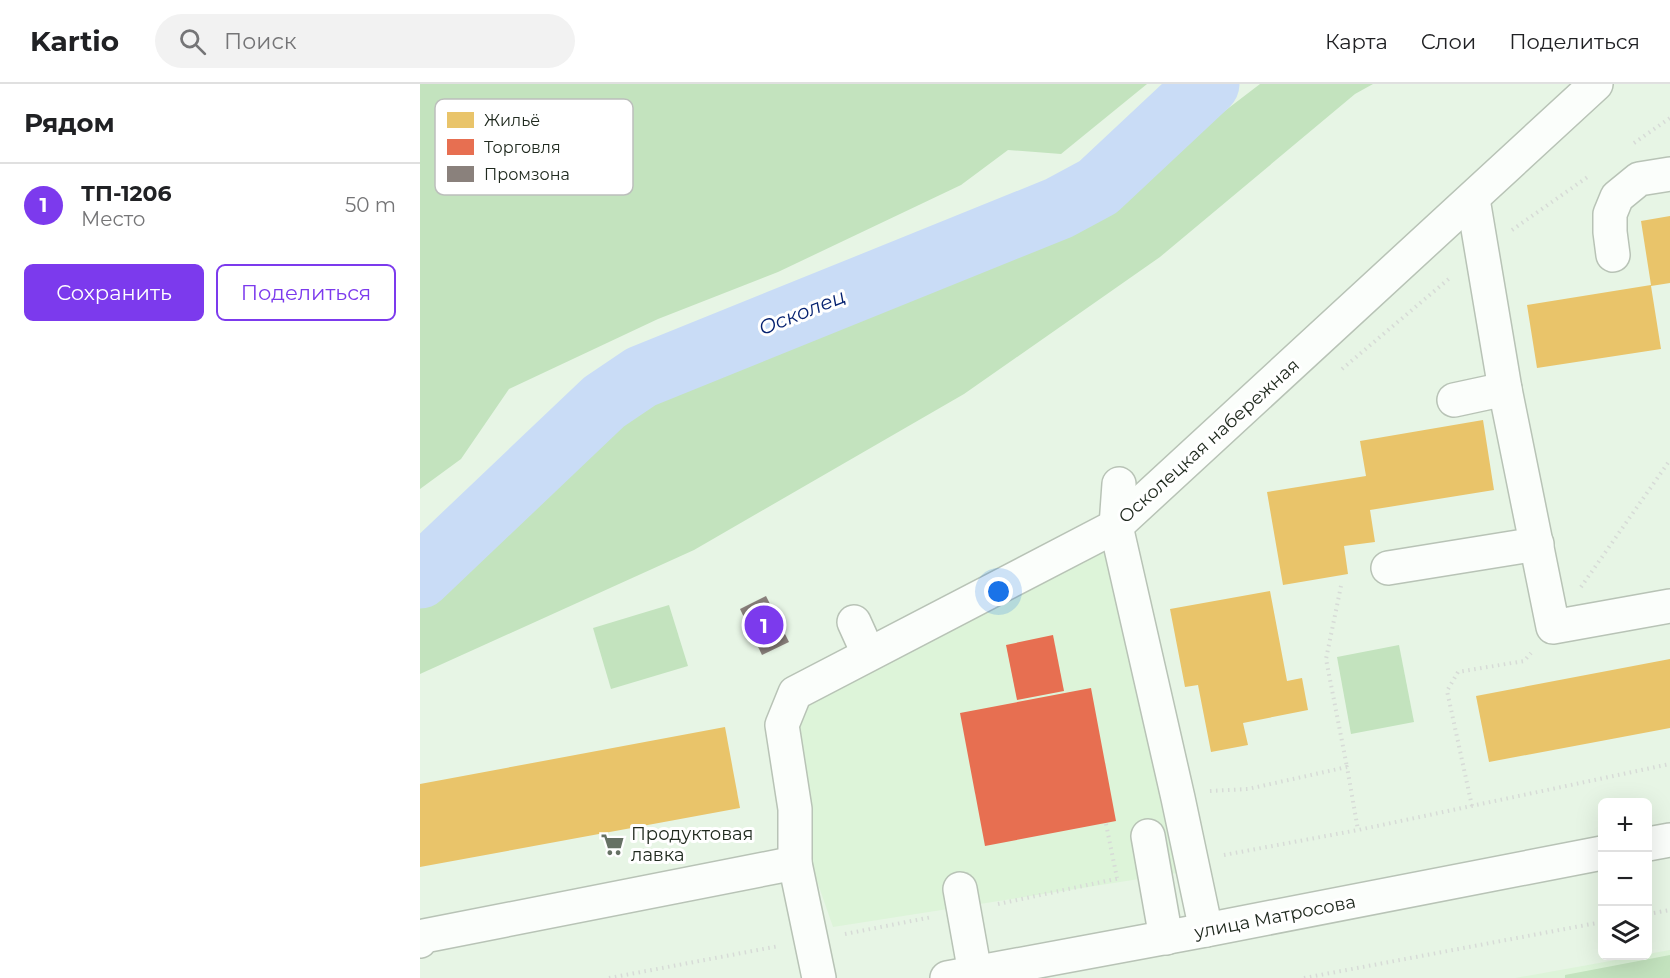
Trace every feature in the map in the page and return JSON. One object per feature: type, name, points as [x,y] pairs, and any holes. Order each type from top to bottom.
[{"type":"street","name":"Осколецкая набережная","points":[[819,978],[795,863],[795,809],[782,725],[795,693],[1116,526],[1596,84]]},
{"type":"street","points":[[1614,255],[1610,214],[1617,197],[1639,179],[1670,174]]},
{"type":"street","points":[[1473,199],[1505,389],[1553,627],[1670,606]]},
{"type":"street","points":[[1454,400],[1505,389]]},
{"type":"street","points":[[1119,484],[1116,526],[1206,930]]},
{"type":"street","points":[[1388,568],[1537,544]]},
{"type":"street","points":[[854,622],[868,653]]},
{"type":"street","points":[[1148,836],[1166,938]]},
{"type":"street","points":[[1652,843],[1670,840]]},
{"type":"street","name":"улица Матросова","points":[[961,975],[1166,938],[1598,854]]},
{"type":"street","points":[[420,941],[424,936],[795,863]]},
{"type":"street","points":[[961,975],[962,900]]},
{"type":"path","points":[[1632,145],[1670,118]]},
{"type":"path","points":[[1334,375],[1481,252],[1594,172]]},
{"type":"path","points":[[1341,586],[1326,659],[1358,830]]},
{"type":"path","points":[[1191,861],[1358,830],[1670,764]]},
{"type":"path","points":[[1178,798],[1209,791],[1248,789],[1347,767]]},
{"type":"path","points":[[1106,824],[1117,878]]},
{"type":"path","points":[[609,978],[812,940],[962,900],[1153,871]]},
{"type":"path","points":[[1652,913],[1670,909]]},
{"type":"path","points":[[1304,978],[1598,923]]},
{"type":"shaded area","points":[[420,84],[1147,84],[1061,154],[1008,150],[961,185],[778,272],[658,319],[509,389],[461,459],[420,489]]},
{"type":"shaded area","points":[[1260,84],[1373,84],[1355,94],[1160,257],[964,394],[694,550],[420,674],[420,599],[471,566],[580,457],[678,386],[905,300],[1069,230]]},
{"type":"shaded area","points":[[1131,538],[1184,872],[833,927],[767,737],[811,692]]},
{"type":"shaded area","points":[[669,605],[688,666],[611,689],[593,628]]},
{"type":"shaded area","points":[[1399,645],[1414,722],[1351,734],[1337,657]]},
{"type":"shaded area","points":[[1670,950],[1670,978],[1515,978],[1616,960],[1652,960],[1652,953]]},
{"type":"shaded area","points":[[1670,955],[1670,978],[1565,978],[1565,975]]},
{"type":"building: Жильё","points":[[1670,216],[1670,283],[1651,286],[1661,349],[1537,368],[1527,305],[1651,285],[1641,221]]},
{"type":"building: Жильё","points":[[1483,420],[1494,490],[1370,510],[1375,542],[1344,546],[1348,574],[1283,585],[1267,492],[1366,476],[1360,441]]},
{"type":"building: Жильё","points":[[1270,591],[1287,681],[1302,678],[1308,710],[1243,723],[1248,745],[1211,752],[1198,685],[1185,687],[1170,609]]},
{"type":"building: Жильё","points":[[1670,659],[1670,728],[1489,762],[1476,696]]},
{"type":"building: Жильё","points":[[725,727],[740,808],[420,867],[420,784]]},
{"type":"building: Торговля","points":[[1053,635],[1064,691],[1017,700],[1006,645]]},
{"type":"building: Торговля","points":[[1091,688],[1116,821],[985,846],[960,713]]},
{"type":"building: Промзона","points":[[766,596],[789,642],[762,655],[740,609]]},
{"type":"waterway","name":"Осколец","points":[[420,577],[604,402],[641,377],[1059,208],[1098,187],[1208,84]]},
{"type":"place","name":"ТП-1206","points":[[764,625]]},
{"type":"place","name":"Продуктовая лавка","points":[[613,844]]}]
